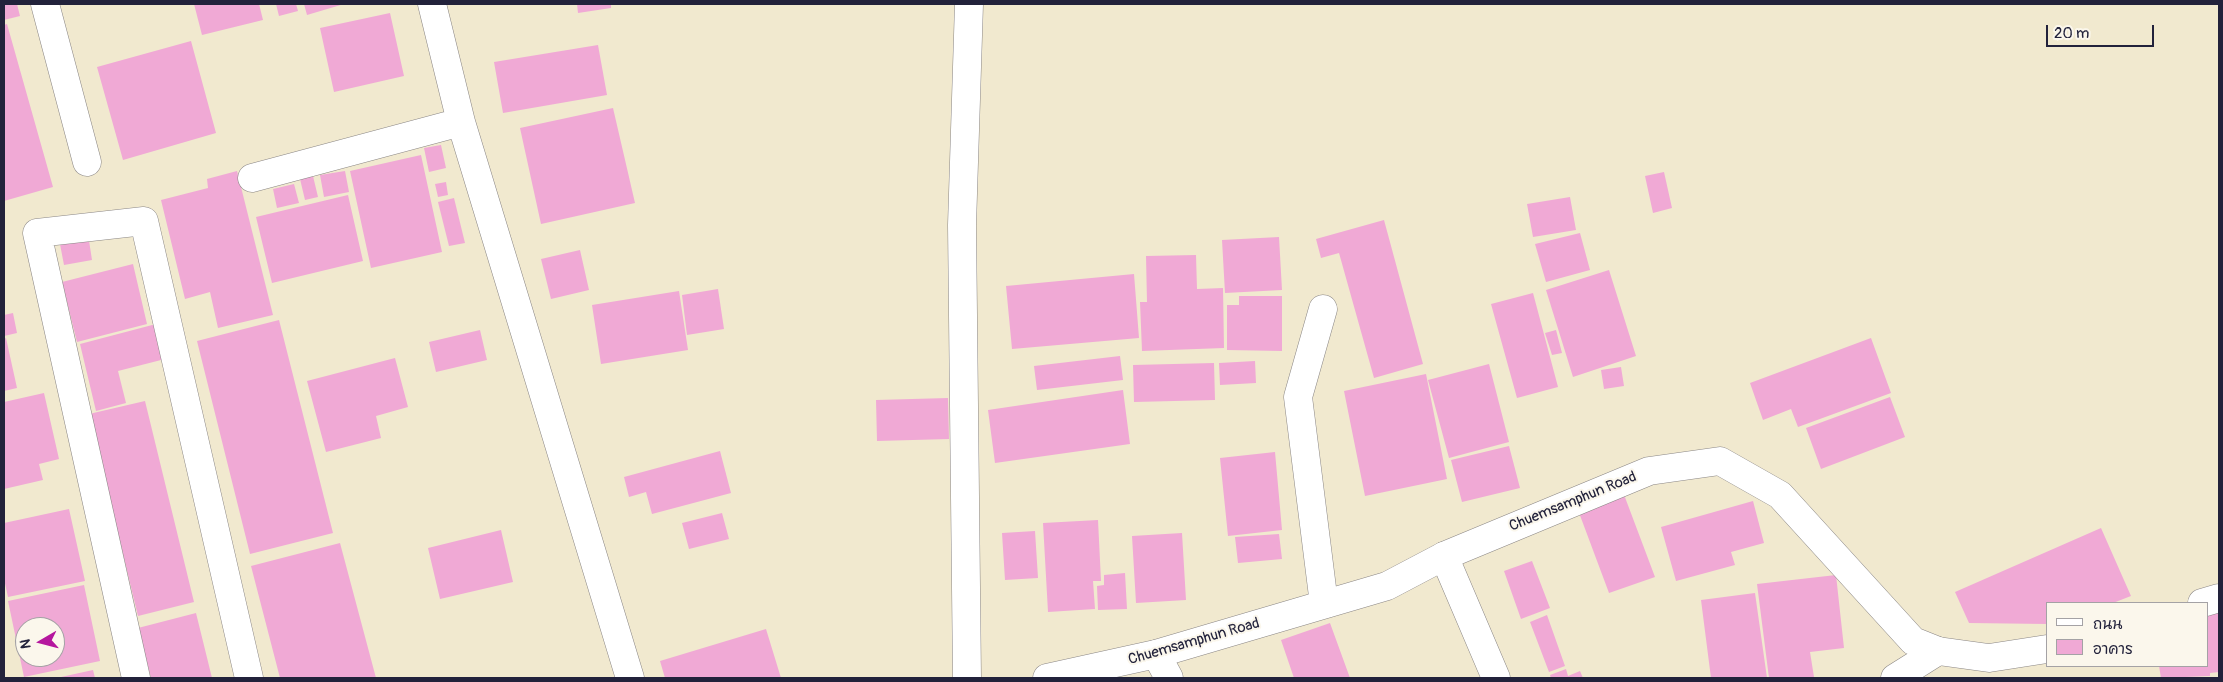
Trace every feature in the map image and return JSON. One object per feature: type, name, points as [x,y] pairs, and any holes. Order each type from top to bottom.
[{"type":"street","points":[[45,4],[87,162]]},
{"type":"street","points":[[432,4],[462,122],[630,678]]},
{"type":"street","points":[[967,678],[962,225],[969,4]]},
{"type":"street","points":[[252,178],[462,122]]},
{"type":"street","points":[[136,678],[37,233],[144,221],[249,678]]},
{"type":"street","points":[[1322,309],[1298,396],[1324,604]]},
{"type":"street","name":"Chuemsamphun Road","points":[[1047,678],[1156,654],[1387,586],[1444,556],[1649,471],[1720,461],[1780,495],[1913,641],[1938,651],[1989,658],[2046,649]]},
{"type":"street","points":[[1444,556],[1496,678]]},
{"type":"street","points":[[2205,602],[2219,598]]},
{"type":"street","points":[[1895,678],[1938,651]]},
{"type":"street","points":[[1156,654],[1169,678]]},
{"type":"building","points":[[4,4],[17,4],[20,16],[4,20]]},
{"type":"building","points":[[194,4],[259,4],[263,20],[202,35]]},
{"type":"building","points":[[276,4],[296,4],[298,11],[279,16]]},
{"type":"building","points":[[304,4],[344,4],[307,15]]},
{"type":"building","points":[[577,4],[611,4],[611,8],[578,13]]},
{"type":"building","points":[[390,13],[404,76],[334,92],[320,28]]},
{"type":"building","points":[[7,24],[53,187],[4,201],[4,25]]},
{"type":"building","points":[[191,41],[216,133],[123,160],[97,67]]},
{"type":"building","points":[[598,45],[607,95],[503,113],[494,62]]},
{"type":"building","points":[[613,108],[635,203],[541,224],[520,128]]},
{"type":"building","points":[[441,145],[446,168],[429,172],[424,148]]},
{"type":"building","points":[[421,155],[442,252],[371,268],[350,171]]},
{"type":"building","points":[[237,171],[273,315],[218,328],[210,292],[185,299],[161,200],[208,188],[207,179]]},
{"type":"building","points":[[345,171],[349,192],[324,197],[320,175]]},
{"type":"building","points":[[1664,172],[1672,208],[1653,213],[1645,176]]},
{"type":"building","points":[[313,176],[318,197],[305,200],[300,179]]},
{"type":"building","points":[[446,182],[448,195],[438,197],[435,184]]},
{"type":"building","points":[[294,184],[299,203],[277,208],[273,189]]},
{"type":"building","points":[[348,195],[363,261],[272,283],[256,217]]},
{"type":"building","points":[[1570,197],[1576,230],[1533,237],[1527,204]]},
{"type":"building","points":[[454,198],[465,243],[449,246],[438,202]]},
{"type":"building","points":[[1384,220],[1423,364],[1374,378],[1339,253],[1321,258],[1316,239]]},
{"type":"building","points":[[1580,233],[1590,270],[1546,282],[1535,244]]},
{"type":"building","points":[[88,234],[92,260],[64,265],[59,239]]},
{"type":"building","points":[[1279,237],[1282,290],[1225,293],[1222,240]]},
{"type":"building","points":[[580,250],[589,290],[551,299],[541,259]]},
{"type":"building","points":[[1196,255],[1197,289],[1223,288],[1224,348],[1142,351],[1140,302],[1147,302],[1146,256]]},
{"type":"building","points":[[133,264],[147,324],[77,342],[62,282]]},
{"type":"building","points":[[1609,270],[1636,356],[1573,377],[1546,290]]},
{"type":"building","points":[[1134,274],[1139,338],[1012,349],[1006,286]]},
{"type":"building","points":[[718,289],[724,329],[687,335],[682,295]]},
{"type":"building","points":[[679,291],[688,350],[601,364],[592,305]]},
{"type":"building","points":[[1533,293],[1558,387],[1517,398],[1491,304]]},
{"type":"building","points":[[1239,296],[1282,296],[1282,351],[1227,350],[1227,305],[1239,305]]},
{"type":"building","points":[[13,313],[17,333],[4,336],[4,315]]},
{"type":"building","points":[[279,320],[333,533],[250,554],[197,341]]},
{"type":"building","points":[[156,324],[165,359],[118,371],[126,403],[96,411],[80,344]]},
{"type":"building","points":[[480,330],[487,360],[436,372],[429,342]]},
{"type":"building","points":[[1556,330],[1562,353],[1552,355],[1545,333]]},
{"type":"building","points":[[6,338],[17,388],[4,391],[4,339]]},
{"type":"building","points":[[1871,338],[1891,393],[1798,427],[1791,409],[1763,420],[1750,383]]},
{"type":"building","points":[[1120,356],[1123,380],[1037,390],[1034,366]]},
{"type":"building","points":[[395,358],[408,407],[376,416],[381,438],[326,452],[307,381]]},
{"type":"building","points":[[1255,361],[1256,383],[1220,385],[1219,363]]},
{"type":"building","points":[[1214,363],[1215,400],[1134,402],[1133,365]]},
{"type":"building","points":[[1489,364],[1509,442],[1449,458],[1428,380]]},
{"type":"building","points":[[1621,367],[1624,386],[1604,389],[1601,370]]},
{"type":"building","points":[[1426,374],[1447,479],[1365,496],[1344,391]]},
{"type":"building","points":[[1123,390],[1130,444],[995,463],[988,410]]},
{"type":"building","points":[[44,393],[59,459],[39,464],[43,480],[4,489],[4,402]]},
{"type":"building","points":[[1890,397],[1905,437],[1821,469],[1806,428]]},
{"type":"building","points":[[948,398],[949,439],[877,441],[876,400]]},
{"type":"building","points":[[145,401],[194,602],[138,616],[89,414]]},
{"type":"building","points":[[1509,446],[1520,488],[1462,502],[1451,460]]},
{"type":"building","points":[[720,451],[731,493],[652,514],[646,492],[629,497],[624,477]]},
{"type":"building","points":[[1275,452],[1282,530],[1228,536],[1220,458]]},
{"type":"building","points":[[1623,492],[1655,577],[1609,593],[1578,510]]},
{"type":"building","points":[[1753,501],[1764,543],[1731,552],[1735,565],[1676,581],[1661,527]]},
{"type":"building","points":[[69,509],[85,581],[8,597],[4,579],[4,523]]},
{"type":"building","points":[[722,513],[729,539],[689,549],[682,523]]},
{"type":"building","points":[[1098,520],[1101,581],[1093,581],[1095,609],[1048,612],[1043,523]]},
{"type":"building","points":[[2101,528],[2131,596],[2116,602],[2046,602],[2046,624],[1969,623],[1955,592]]},
{"type":"building","points":[[501,530],[513,582],[440,599],[428,548]]},
{"type":"building","points":[[1035,531],[1038,578],[1005,580],[1002,533]]},
{"type":"building","points":[[1182,533],[1186,600],[1136,603],[1132,536]]},
{"type":"building","points":[[1279,534],[1282,559],[1238,563],[1235,537]]},
{"type":"building","points":[[340,543],[376,678],[280,678],[251,566]]},
{"type":"building","points":[[1532,561],[1550,608],[1521,619],[1504,571]]},
{"type":"building","points":[[1125,573],[1127,609],[1098,610],[1097,586],[1104,585],[1104,575]]},
{"type":"building","points":[[1836,575],[1844,648],[1810,652],[1814,677],[1769,678],[1757,584]]},
{"type":"building","points":[[84,585],[100,661],[24,677],[22,667],[65,667],[65,617],[15,617],[15,634],[8,601]]},
{"type":"building","points":[[1755,593],[1767,678],[1711,678],[1701,600]]},
{"type":"building","points":[[2219,605],[2219,672],[2210,673],[2210,676],[2161,678],[2159,667],[2208,667],[2208,607]]},
{"type":"building","points":[[196,613],[212,678],[151,678],[138,628]]},
{"type":"building","points":[[1547,615],[1565,666],[1549,672],[1530,622]]},
{"type":"building","points":[[1330,623],[1350,678],[1294,678],[1281,640]]},
{"type":"building","points":[[766,629],[781,678],[665,678],[660,661]]},
{"type":"building","points":[[1566,669],[1568,676],[1580,671],[1583,678],[1551,678],[1550,675]]},
{"type":"building","points":[[93,670],[95,678],[61,678],[61,677]]}]
